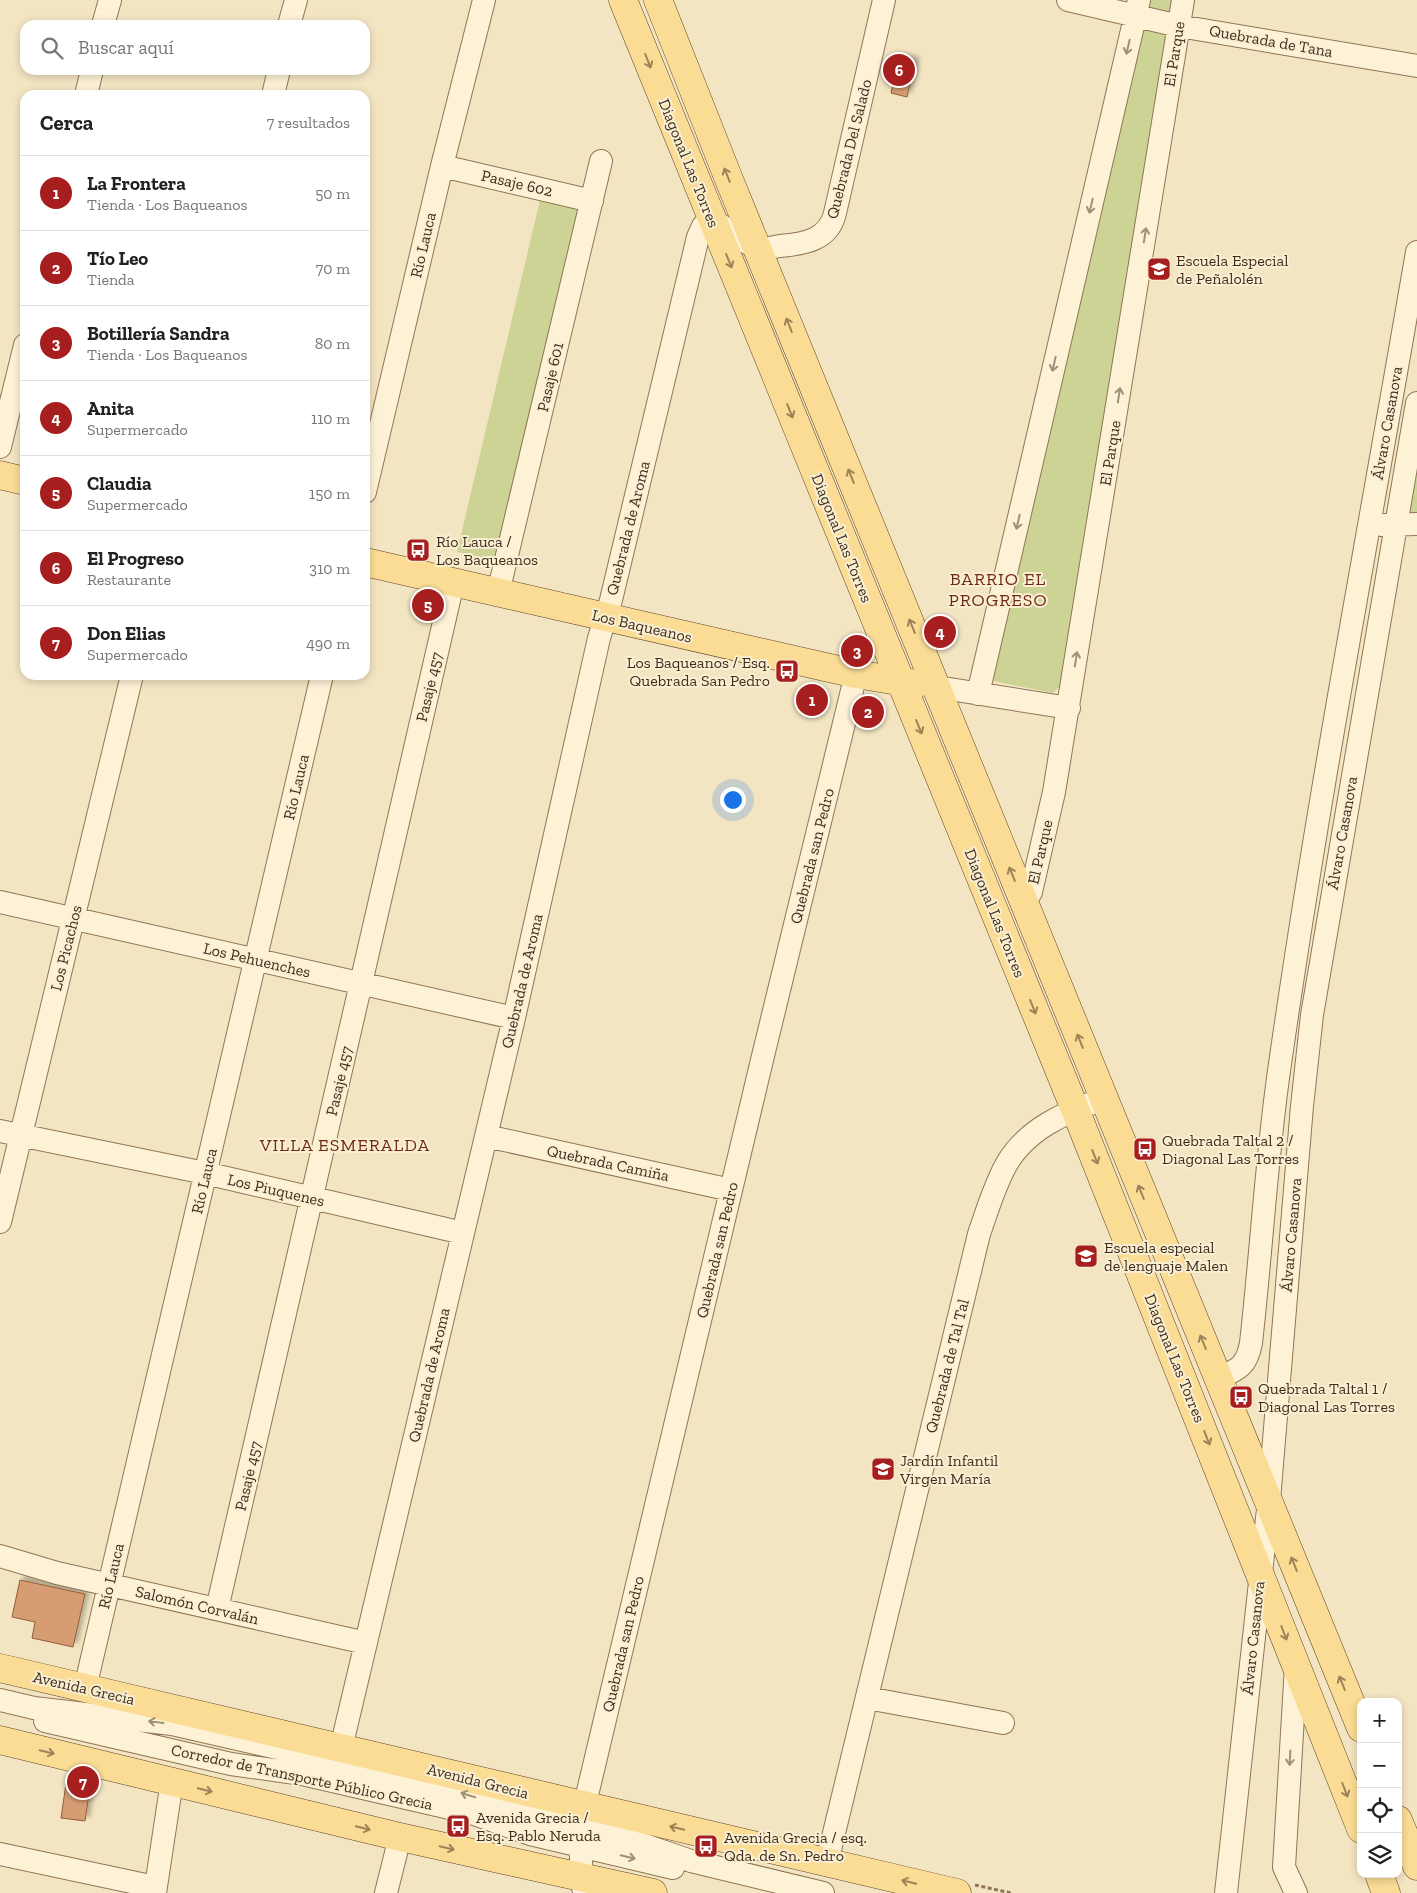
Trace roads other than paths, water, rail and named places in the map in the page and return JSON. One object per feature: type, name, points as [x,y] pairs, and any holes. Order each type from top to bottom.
[{"type":"main road","name":"Diagonal Las Torres","points":[[661,3],[758,248],[1357,1718]]},
{"type":"main road","name":"Diagonal Las Torres","points":[[628,11],[711,219],[1075,1109],[1357,1818]]},
{"type":"main road","points":[[0,475],[20,480]]},
{"type":"main road","name":"Los Baqueanos","points":[[370,563],[856,674],[938,687]]},
{"type":"main road","name":"Avenida Grecia","points":[[0,1668],[341,1748],[582,1826],[827,1862],[957,1893]]},
{"type":"main road","points":[[0,1740],[400,1837],[582,1885],[653,1893]]},
{"type":"main road","points":[[1402,1830],[1417,1866]]},
{"type":"main road","points":[[1380,1878],[1386,1893]]},
{"type":"street","points":[[105,20],[110,0]]},
{"type":"street","points":[[291,20],[296,0]]},
{"type":"street","name":"Río Lauca","points":[[370,471],[442,166],[484,0]]},
{"type":"street","name":"Quebrada Del Salado","points":[[758,248],[800,244],[811,241],[826,232],[833,222],[884,0]]},
{"type":"street","name":"Quebrada de Tana","points":[[1068,0],[1137,8],[1179,26],[1417,66]]},
{"type":"street","name":"El Parque","points":[[1024,903],[1034,883],[1054,792],[1069,708],[1183,0]]},
{"type":"street","points":[[628,11],[661,3]]},
{"type":"street","points":[[978,694],[1137,8]]},
{"type":"street","points":[[87,90],[91,75]]},
{"type":"street","points":[[273,90],[278,75]]},
{"type":"street","name":"Pasaje 601","points":[[498,593],[601,161]]},
{"type":"street","name":"Pasaje 602","points":[[442,166],[592,201]]},
{"type":"street","points":[[711,219],[758,248]]},
{"type":"street","name":"Quebrada de Aroma","points":[[341,1748],[514,1018],[600,633],[614,591],[698,237],[703,226],[711,219]]},
{"type":"street","name":"Álvaro Casanova","points":[[1218,1378],[1241,1367],[1249,1357],[1278,1080],[1298,945],[1417,254]]},
{"type":"street","points":[[0,446],[20,365]]},
{"type":"street","name":"Álvaro Casanova","points":[[1226,1893],[1269,1500],[1290,1243],[1312,1015],[1395,526],[1413,449],[1417,403]]},
{"type":"street","points":[[1383,446],[1413,449]]},
{"type":"street","points":[[1370,525],[1395,526],[1417,524]]},
{"type":"street","name":"Pasaje 457","points":[[217,1609],[453,582]]},
{"type":"street","name":"Quebrada san Pedro","points":[[582,1885],[582,1826],[731,1190],[856,674]]},
{"type":"street","name":"Los Picachos","points":[[0,1222],[10,1133],[73,919],[131,680]]},
{"type":"street","name":"Río Lauca","points":[[85,1688],[321,680]]},
{"type":"street","name":"Los Baqueanos","points":[[938,687],[1069,708]]},
{"type":"street","name":"Los Pehuenches","points":[[0,902],[514,1018]]},
{"type":"street","name":"Quebrada de Tal Tal","points":[[827,1862],[979,1234],[991,1198],[1006,1164],[1024,1142],[1045,1125],[1075,1109],[1103,1098]]},
{"type":"street","name":"Los Piuquenes","points":[[10,1133],[205,1174],[463,1233]]},
{"type":"street","name":"Quebrada Camiña","points":[[486,1136],[731,1190]]},
{"type":"street","points":[[1260,1239],[1290,1243]]},
{"type":"street","name":"Salomón Corvalán","points":[[0,1556],[57,1573],[366,1643]]},
{"type":"street","points":[[1296,1663],[1284,1867],[1296,1893]]},
{"type":"street","points":[[867,1698],[1003,1723]]},
{"type":"street","name":"Corredor de Transporte Público Grecia","points":[[0,1700],[34,1708],[193,1728],[434,1785],[518,1811],[633,1840],[691,1861],[823,1893]]},
{"type":"street","name":"Corredor de Transporte Público Grecia","points":[[0,1711],[231,1764],[302,1774],[474,1814],[530,1834],[582,1826],[778,1893]]},
{"type":"street","points":[[0,1854],[155,1890],[172,1782]]},
{"type":"street","points":[[386,1893],[400,1837]]},
{"type":"place","name":"El Progreso","points":[[899,70]]},
{"type":"place","name":"Escuela Especial de Peñalolén","points":[[1159,269]]},
{"type":"place","name":"Río Lauca / Los Baqueanos","points":[[418,550]]},
{"type":"place","name":"Claudia","points":[[428,605]]},
{"type":"place","name":"Anita","points":[[940,632]]},
{"type":"place","name":"Botillería Sandra","points":[[857,651]]},
{"type":"place","name":"Los Baqueanos / Esq. Quebrada San Pedro","points":[[787,671]]},
{"type":"place","name":"La Frontera","points":[[812,700]]},
{"type":"place","name":"Tío Leo","points":[[868,712]]},
{"type":"place","name":"Quebrada Taltal 2 / Diagonal Las Torres","points":[[1145,1149]]},
{"type":"place","name":"Escuela especial de lenguaje Malen","points":[[1086,1256]]},
{"type":"place","name":"Quebrada Taltal 1 / Diagonal Las Torres","points":[[1241,1397]]},
{"type":"place","name":"Jardín Infantil Virgen María","points":[[883,1469]]},
{"type":"place","name":"Don Elias","points":[[83,1782]]},
{"type":"place","name":"Avenida Grecia / Esq. Pablo Neruda","points":[[458,1826]]},
{"type":"place","name":"Avenida Grecia / esq. Qda. de Sn. Pedro","points":[[706,1846]]},
{"type":"district","name":"BARRIO EL PROGRESO","points":[[998,589]]},
{"type":"district","name":"VILLA ESMERALDA","points":[[345,1145]]}]
